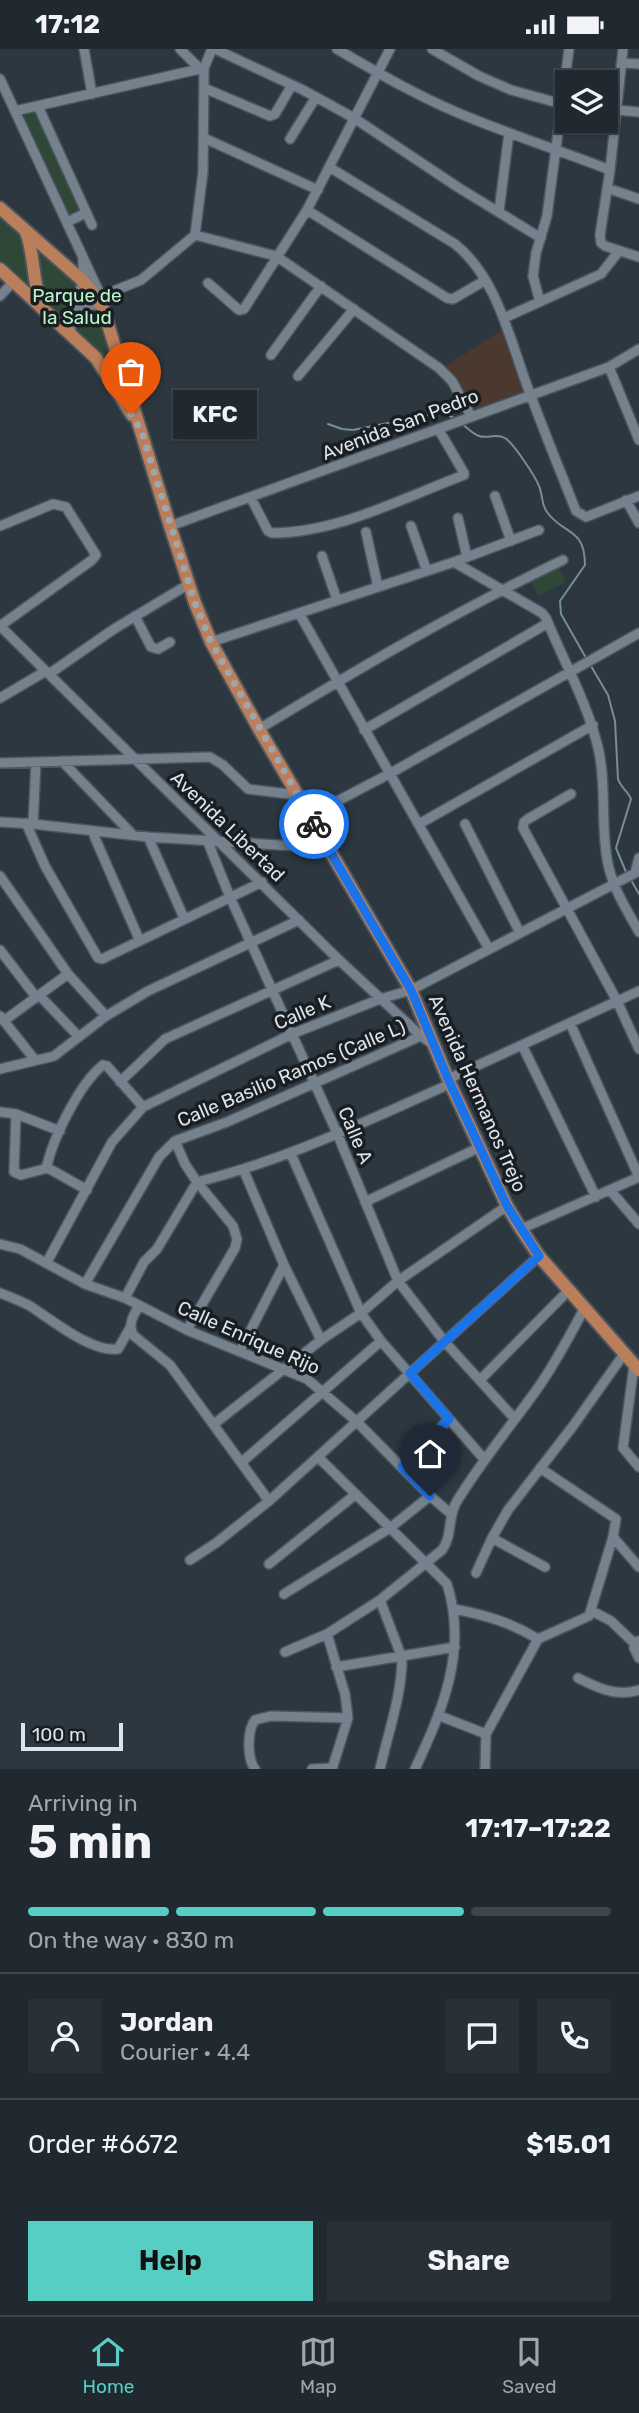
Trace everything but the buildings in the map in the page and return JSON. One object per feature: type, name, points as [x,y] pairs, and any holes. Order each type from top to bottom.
[{"type":"main road","name":"Avenida Hermanos Trejo","points":[[0,208],[100,299],[170,526],[211,642],[411,990],[449,1081],[507,1206],[539,1256],[636,1368]]},
{"type":"main road","points":[[24,229],[30,245],[37,294],[43,310]]},
{"type":"main road","name":"Avenida Hermanos Trejo","points":[[0,269],[96,358],[141,430]]},
{"type":"main road","points":[[96,358],[104,358],[118,352]]},
{"type":"street","points":[[84,49],[92,94]]},
{"type":"street","points":[[180,49],[202,69]]},
{"type":"street","points":[[74,309],[141,280],[195,235],[201,200],[204,138],[202,69],[214,49],[292,85],[354,118],[459,188],[541,238]]},
{"type":"street","points":[[337,49],[377,73],[443,106],[610,170]]},
{"type":"street","points":[[208,283],[239,310],[243,309],[307,210],[390,49]]},
{"type":"street","points":[[432,49],[479,76],[511,90],[555,102]]},
{"type":"street","points":[[566,70],[569,49]]},
{"type":"street","points":[[618,101],[623,49]]},
{"type":"street","points":[[622,63],[639,64]]},
{"type":"street","points":[[15,111],[202,69]]},
{"type":"street","points":[[0,79],[100,299]]},
{"type":"street","points":[[204,87],[270,116],[275,114],[292,85]]},
{"type":"street","points":[[290,139],[316,97]]},
{"type":"street","points":[[38,106],[92,225]]},
{"type":"street","points":[[618,110],[639,112]]},
{"type":"street","points":[[499,211],[509,133]]},
{"type":"street","points":[[540,302],[533,276],[559,133]]},
{"type":"street","points":[[614,133],[601,243],[639,257]]},
{"type":"street","points":[[204,138],[318,190]]},
{"type":"street","points":[[329,167],[455,244],[471,257],[504,318],[530,394],[576,511],[586,517],[639,496]]},
{"type":"street","points":[[607,188],[639,199]]},
{"type":"street","points":[[307,210],[447,299],[453,299],[484,281]]},
{"type":"street","points":[[67,222],[86,213]]},
{"type":"street","points":[[195,235],[276,256],[321,286],[439,368],[452,381],[463,420]]},
{"type":"street","points":[[72,337],[70,325],[83,281],[80,250]]},
{"type":"street","points":[[504,318],[601,274],[620,251]]},
{"type":"street","points":[[0,296],[13,282]]},
{"type":"street","points":[[271,355],[321,286]]},
{"type":"street","points":[[298,376],[354,309]]},
{"type":"street","name":"Avenida San Pedro","points":[[170,526],[609,367],[639,349]]},
{"type":"street","points":[[609,367],[639,440]]},
{"type":"street","points":[[251,498],[268,531],[272,533],[309,530],[335,524],[464,475],[439,430]]},
{"type":"street","points":[[495,496],[511,541]]},
{"type":"street","points":[[626,500],[639,523]]},
{"type":"street","points":[[0,526],[53,504],[61,504],[66,507],[96,555],[0,626]]},
{"type":"street","points":[[458,518],[467,557]]},
{"type":"street","points":[[411,526],[427,571]]},
{"type":"street","points":[[211,642],[454,562],[539,530]]},
{"type":"street","points":[[366,532],[378,587]]},
{"type":"street","points":[[322,556],[337,600]]},
{"type":"street","points":[[259,729],[337,681],[500,590],[563,560]]},
{"type":"street","points":[[454,562],[542,613],[548,623],[593,725],[604,790],[607,863],[614,885],[639,932]]},
{"type":"street","points":[[0,698],[47,673],[189,584]]},
{"type":"street","points":[[299,613],[489,949]]},
{"type":"street","points":[[135,616],[151,647],[156,649],[170,642]]},
{"type":"street","points":[[365,730],[548,623]]},
{"type":"street","name":"Avenida Libertad","points":[[0,626],[339,960],[435,1046]]},
{"type":"street","points":[[309,816],[639,633]]},
{"type":"street","points":[[419,824],[593,725]]},
{"type":"street","points":[[0,763],[210,757],[223,765],[248,789],[298,795]]},
{"type":"street","points":[[62,761],[134,835]]},
{"type":"street","points":[[36,762],[29,823],[46,866],[99,958],[102,959],[261,882]]},
{"type":"street","points":[[571,793],[528,819],[523,828],[617,1001],[639,1049]]},
{"type":"street","points":[[0,823],[29,823],[148,837],[327,848]]},
{"type":"street","points":[[465,824],[520,933]]},
{"type":"street","points":[[92,831],[139,939]]},
{"type":"street","points":[[148,837],[184,918]]},
{"type":"street","name":"Calle A","points":[[207,840],[337,1133],[398,1281],[444,1341],[514,1418]]},
{"type":"street","points":[[632,875],[639,858]]},
{"type":"street","name":"Calle K","points":[[47,1262],[112,1142],[142,1107],[292,1034],[380,999],[411,990],[632,875]]},
{"type":"street","points":[[0,876],[68,974],[106,1016]]},
{"type":"street","points":[[0,1069],[54,1056],[106,1016],[148,991],[299,920]]},
{"type":"street","points":[[0,950],[37,996],[79,1037]]},
{"type":"street","points":[[120,1082],[165,1039],[339,960]]},
{"type":"street","points":[[35,1060],[3,1022],[68,974]]},
{"type":"street","points":[[125,1298],[144,1262],[157,1249],[197,1182],[244,1171],[291,1154],[639,991]]},
{"type":"street","points":[[521,1229],[639,1177],[570,1023]]},
{"type":"street","name":"Calle Basilio Ramos (Calle L)","points":[[85,1284],[159,1157],[175,1142],[227,1122],[421,1036]]},
{"type":"street","points":[[522,1045],[596,1197]]},
{"type":"street","points":[[48,1168],[48,1161],[60,1132],[79,1095],[100,1067],[107,1066],[142,1107]]},
{"type":"street","points":[[0,1112],[16,1114],[60,1132]]},
{"type":"street","points":[[16,1114],[14,1172],[21,1175],[48,1168],[87,1190]]},
{"type":"street","points":[[175,1142],[197,1182],[233,1226],[237,1239],[235,1248],[187,1330]]},
{"type":"street","points":[[365,1202],[480,1147]]},
{"type":"street","points":[[291,1154],[361,1313],[381,1341],[484,1459]]},
{"type":"street","points":[[244,1171],[284,1265],[321,1340]]},
{"type":"street","points":[[610,1190],[639,1224]]},
{"type":"street","points":[[214,1424],[321,1340],[361,1313],[398,1281],[507,1206]]},
{"type":"street","name":"Calle Enrique Rijo","points":[[0,1244],[20,1249],[85,1284],[125,1298],[187,1330],[307,1379],[356,1420],[450,1513]]},
{"type":"street","points":[[190,1560],[269,1501],[539,1256]]},
{"type":"street","points":[[240,1351],[284,1265]]},
{"type":"street","points":[[481,1379],[569,1290]]},
{"type":"street","points":[[0,1293],[28,1305],[73,1335],[110,1350],[118,1349],[139,1306]]},
{"type":"street","points":[[285,1652],[327,1634],[380,1600],[442,1550],[448,1542],[450,1513],[484,1459],[557,1359],[584,1309]]},
{"type":"street","points":[[130,1328],[133,1335],[170,1365],[269,1501]]},
{"type":"street","points":[[242,1462],[381,1341]]},
{"type":"street","points":[[476,1573],[508,1510],[624,1354]]},
{"type":"street","points":[[636,1368],[623,1448],[639,1467]]},
{"type":"street","points":[[402,1467],[449,1419]]},
{"type":"street","points":[[318,1457],[447,1584],[454,1609],[455,1647],[440,1716],[415,1769]]},
{"type":"street","points":[[485,1769],[486,1734],[538,1639],[584,1621],[592,1611],[613,1537],[616,1519],[540,1468]]},
{"type":"street","points":[[269,1564],[356,1494]]},
{"type":"street","points":[[284,1594],[390,1528],[430,1496]]},
{"type":"street","points":[[613,1537],[639,1567]]},
{"type":"street","points":[[492,1538],[545,1567]]},
{"type":"street","points":[[380,1600],[402,1658],[400,1688],[380,1769]]},
{"type":"street","points":[[454,1609],[492,1616],[517,1626],[538,1639]]},
{"type":"street","points":[[592,1611],[611,1621],[637,1642],[634,1651],[639,1658]]},
{"type":"street","points":[[312,1769],[332,1769],[348,1718],[345,1694],[327,1634]]},
{"type":"street","points":[[336,1667],[455,1647]]},
{"type":"street","points":[[578,1678],[606,1691],[639,1690]]},
{"type":"street","points":[[255,1769],[251,1765],[250,1757],[250,1730],[254,1720],[271,1716],[348,1718]]},
{"type":"street","points":[[440,1716],[486,1734]]},
{"type":"shaded area","points":[[507,327],[530,394],[471,416],[441,369]]},
{"type":"green space","points":[[38,106],[87,214],[67,222],[15,111]]},
{"type":"green space","name":"Parque de la Salud","points":[[0,208],[83,280],[83,267],[141,430],[111,380],[0,269]]},
{"type":"green space","points":[[558,567],[566,582],[538,596],[531,581]]},
{"type":"waterway","points":[[328,424],[353,430],[438,413],[454,418]]},
{"type":"waterway","points":[[461,423],[479,436],[502,437],[509,441],[537,481],[547,512],[581,544],[585,565],[560,601],[561,614],[586,658]]},
{"type":"waterway","points":[[591,666],[608,695],[615,721],[618,779],[631,799],[616,848],[626,872]]},
{"type":"waterway","points":[[631,880],[639,894]]},
{"type":"way so far","points":[[131,414],[141,430],[195,603],[211,642],[314,824]]},
{"type":"place","name":"KFC","points":[[131,414]]},
{"type":"route","points":[[314,824],[411,990],[448,1079],[507,1206],[539,1256],[410,1373],[449,1419],[402,1467],[430,1496]]}]
